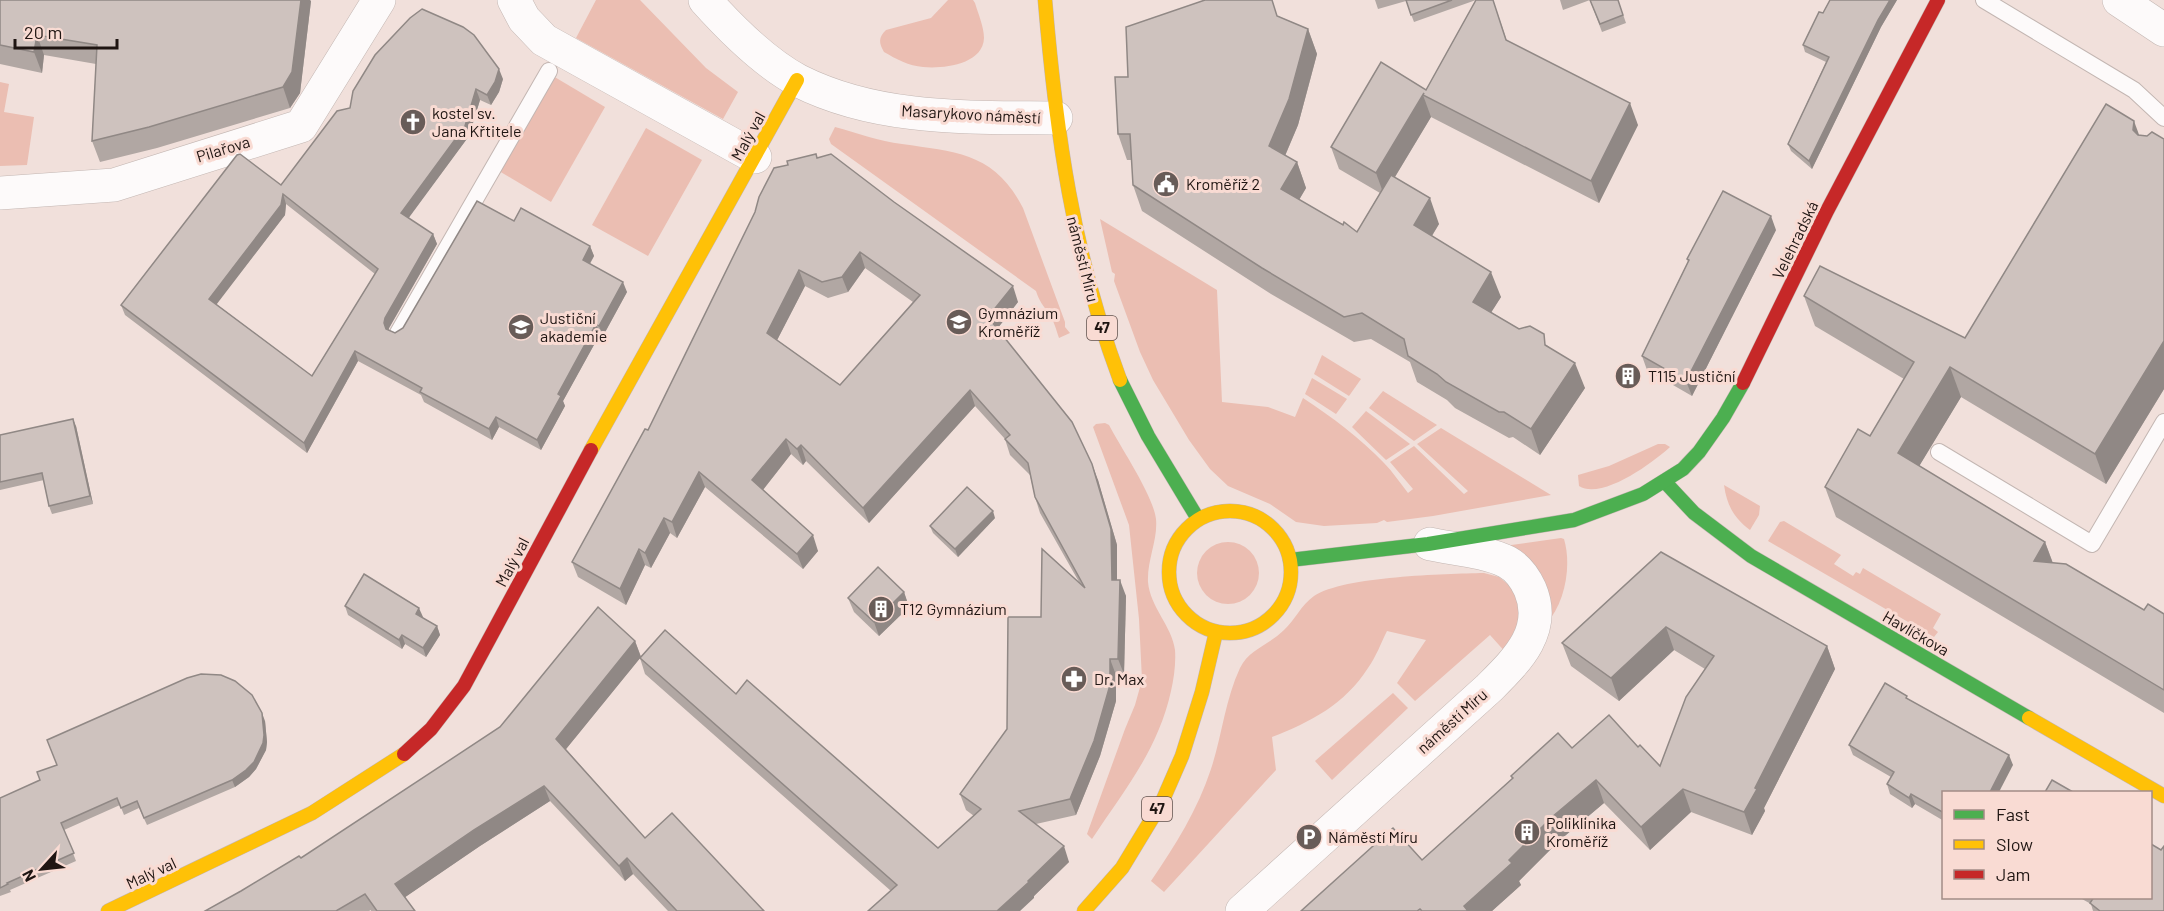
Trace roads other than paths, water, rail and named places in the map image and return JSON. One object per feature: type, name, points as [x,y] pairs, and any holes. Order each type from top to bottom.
[{"type":"main road","name":"47","points":[[1045,0],[1056,118]]},
{"type":"main road","name":"Velehradská","points":[[1665,482],[1683,469],[1699,452],[1723,418],[1833,200],[1938,0]]},
{"type":"main road","name":"Malý val","points":[[108,911],[312,813],[391,764],[431,729],[464,686],[574,481],[797,80]]},
{"type":"main road","name":"náměstí Míru","points":[[1056,118],[1072,225],[1102,330],[1122,385],[1152,447],[1198,519]]},
{"type":"main road","name":"náměstí Míru","points":[[1290,560],[1428,543],[1574,520],[1643,494],[1665,482]]},
{"type":"main road","name":"Havlíčkova","points":[[1665,482],[1676,497],[1708,526],[1751,556],[2164,796]]},
{"type":"main road","points":[[1240,512],[1268,523],[1278,534],[1290,560],[1291,578],[1287,596],[1273,616],[1263,624],[1241,633],[1205,629],[1187,617],[1170,588],[1169,565],[1175,544],[1189,526],[1211,513],[1240,512]]},
{"type":"main road","name":"47","points":[[1084,911],[1122,868],[1162,802],[1182,756],[1202,692],[1216,632]]},
{"type":"street","name":"Pilařova","points":[[0,193],[114,185],[301,126],[379,0]]},
{"type":"street","points":[[514,0],[524,19],[544,40],[755,158]]},
{"type":"street","name":"Masarykovo náměstí","points":[[705,0],[735,32],[763,55],[797,80],[834,97],[891,110],[960,117],[1056,118]]},
{"type":"street","name":"náměstí Míru","points":[[1242,911],[1489,688],[1526,649],[1533,632],[1535,610],[1531,593],[1519,570],[1491,556],[1428,543]]},
{"type":"lane","points":[[1984,0],[2134,90],[2164,118]]},
{"type":"lane","points":[[398,333],[549,71]]},
{"type":"lane","points":[[1939,452],[2092,544],[2164,422]]},
{"type":"place","name":"kostel sv. Jana Křtitele","points":[[413,122]]},
{"type":"place","name":"Kroměříž 2","points":[[1166,184]]},
{"type":"place","name":"Gymnázium Kroměříž","points":[[959,322]]},
{"type":"place","name":"Justiční akademie","points":[[521,327]]},
{"type":"place","name":"T115 Justiční","points":[[1628,376]]},
{"type":"place","name":"T12 Gymnázium","points":[[881,609]]},
{"type":"place","name":"Dr. Max","points":[[1074,679]]},
{"type":"place","name":"Poliklinika Kroměříž","points":[[1527,832]]},
{"type":"place","name":"Náměstí Míru","points":[[1309,837]]}]
